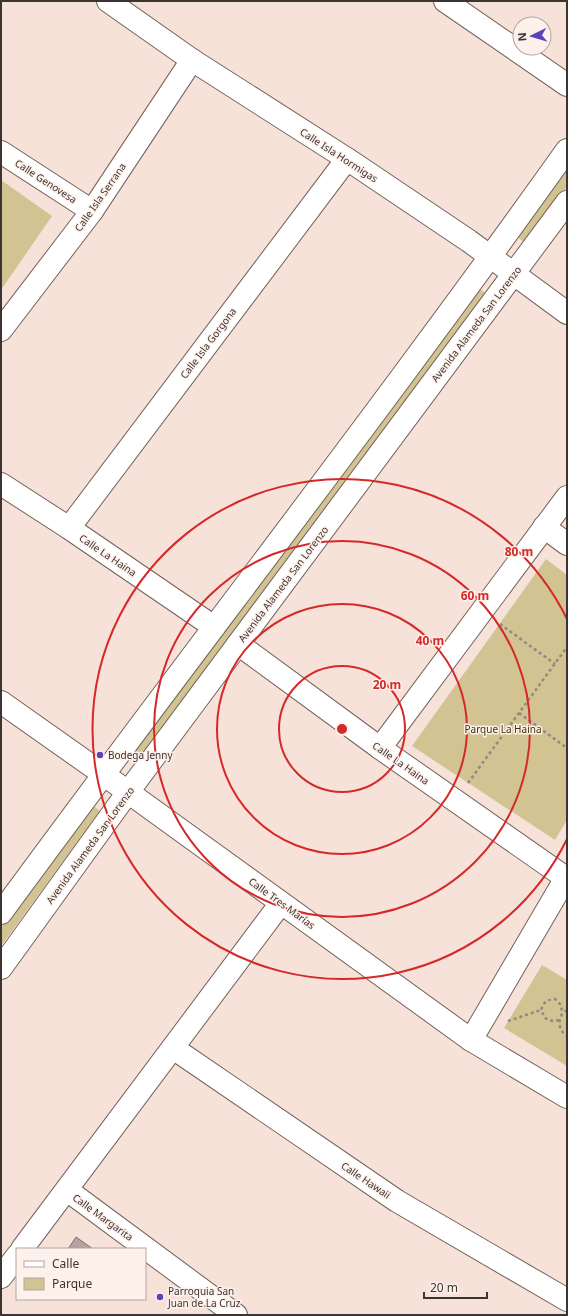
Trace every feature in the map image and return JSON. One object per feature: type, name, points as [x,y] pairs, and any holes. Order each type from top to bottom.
[{"type":"street","name":"Calle Isla Hormigas","points":[[108,1],[192,60],[347,159],[469,241],[567,314]]},
{"type":"street","points":[[455,4],[567,85]]},
{"type":"street","name":"Calle Isla Serrana","points":[[1,330],[92,211],[192,60]]},
{"type":"street","points":[[1,913],[103,774],[490,257],[567,150]]},
{"type":"street","name":"Calle Genovesa","points":[[1,152],[92,211]]},
{"type":"street","name":"Calle Isla Gorgona","points":[[69,528],[347,159]]},
{"type":"street","name":"Avenida Alameda San Lorenzo","points":[[1,968],[128,792],[567,202]]},
{"type":"street","name":"Calle La Haina","points":[[1,484],[69,528],[214,627]]},
{"type":"street","points":[[380,748],[567,497]]},
{"type":"street","points":[[544,527],[567,544]]},
{"type":"street","name":"Calle La Haina","points":[[238,644],[380,748],[566,877]]},
{"type":"street","name":"Calle Tres Marías","points":[[1,702],[471,1040],[567,1098]]},
{"type":"street","points":[[471,1040],[566,877]]},
{"type":"street","points":[[23,1248],[281,903]]},
{"type":"street","name":"Calle Hawaii","points":[[173,1048],[397,1201],[567,1300]]},
{"type":"street","name":"Calle Margarita","points":[[67,1190],[145,1248]]},
{"type":"street","name":"Calle Margarita","points":[[146,1248],[236,1315]]},
{"type":"street","points":[[1,1277],[16,1257]]},
{"type":"path","points":[[500,624],[555,664]]},
{"type":"path","points":[[468,783],[567,647]]},
{"type":"path","points":[[519,713],[567,748]]},
{"type":"path","points":[[559,1020],[552,1022],[545,1018],[541,1010],[543,1004],[547,1000],[555,999],[561,1005],[562,1012],[559,1020],[560,1027],[567,1036]]},
{"type":"path","points":[[508,1021],[541,1010]]},
{"type":"path","points":[[562,1012],[567,1010]]},
{"type":"green space","points":[[567,162],[567,187],[526,244],[514,234]]},
{"type":"green space","points":[[1,180],[52,216],[1,290]]},
{"type":"green space","points":[[476,286],[488,295],[142,759],[131,750]]},
{"type":"green space","name":"Parque La Haina","points":[[546,559],[567,575],[567,820],[555,840],[412,746]]},
{"type":"green space","points":[[90,803],[100,811],[1,946],[1,924]]},
{"type":"green space","points":[[542,965],[567,980],[567,1066],[504,1028]]},
{"type":"building","points":[[76,1237],[92,1248],[69,1248]]},
{"type":"place","name":"Bodega Jenny","points":[[100,755]]},
{"type":"place","name":"Parroquia San Juan de La Cruz","points":[[160,1297]]}]
